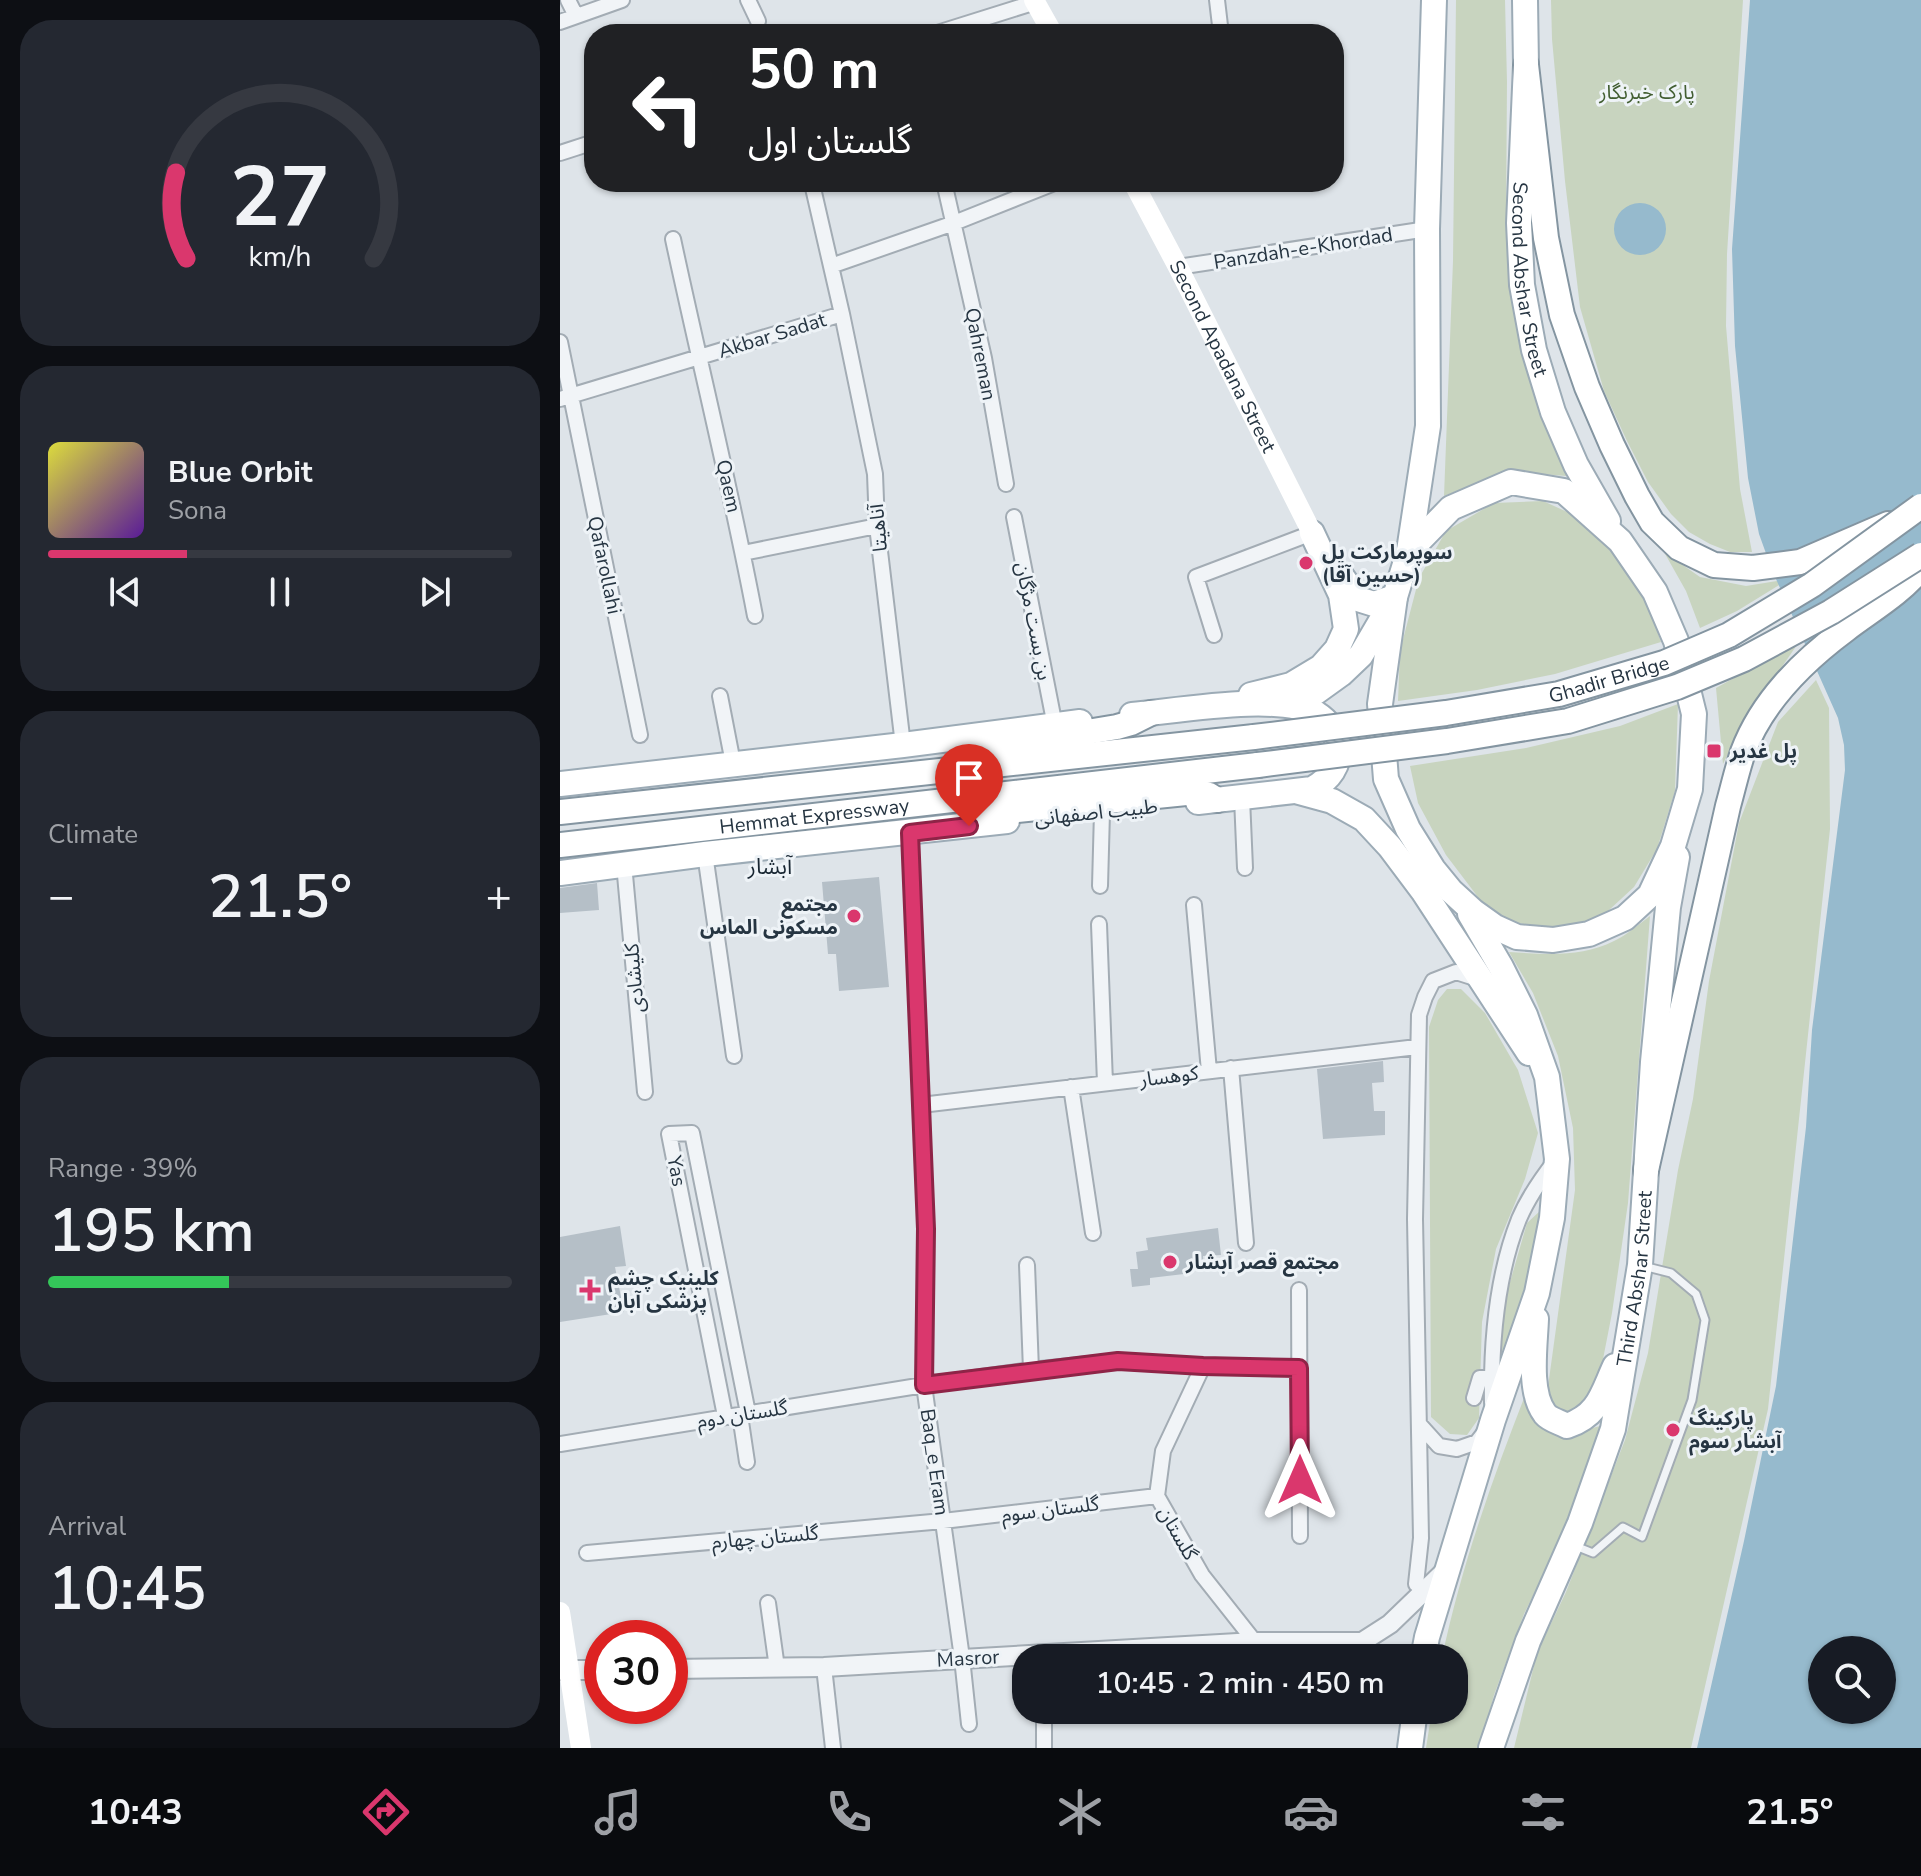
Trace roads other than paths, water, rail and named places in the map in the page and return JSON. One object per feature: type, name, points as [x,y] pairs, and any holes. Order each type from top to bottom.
[{"type":"main road","points":[[1409,551],[1451,508],[1511,482],[1564,491],[1620,541],[1655,592],[1676,641],[1694,714],[1690,789],[1673,846],[1650,895],[1625,918],[1589,934],[1553,940],[1517,937],[1495,927],[1451,891],[1433,869],[1408,829],[1386,779],[1380,704],[1395,597],[1409,551],[1428,426],[1427,229],[1434,0]]},
{"type":"main road","name":"Second Abshar Street","points":[[1525,0],[1526,65],[1519,223],[1522,285],[1534,350],[1553,412],[1576,465],[1620,541]]},
{"type":"main road","points":[[1035,1],[1048,24]]},
{"type":"main road","points":[[1526,65],[1546,238],[1562,315],[1587,387],[1652,522],[1679,548],[1714,565],[1753,568],[1800,562],[1917,508]]},
{"type":"main road","name":"Second Apadana Street","points":[[1138,192],[1312,533]]},
{"type":"main road","name":"Ghadir Bridge","points":[[1254,737],[1446,713],[1559,694],[1664,663],[1729,635],[1812,585],[1917,508]]},
{"type":"main road","points":[[1312,533],[1358,599],[1374,604],[1395,597]]},
{"type":"main road","points":[[1207,706],[1291,685],[1321,667],[1337,649],[1346,629],[1341,595],[1312,533]]},
{"type":"main road","name":"Ghadir Bridge","points":[[1258,765],[1447,741],[1568,721],[1677,687],[1744,659],[1831,612],[1921,555]]},
{"type":"main road","points":[[1646,1170],[1728,806],[1744,750],[1769,704],[1800,667],[1893,596],[1921,568]]},
{"type":"main road","points":[[1280,704],[1316,692],[1361,655],[1395,597]]},
{"type":"main road","points":[[560,784],[1207,706],[1280,704],[1315,713],[1334,732],[1338,745],[1338,759],[1333,772],[1324,782],[1299,792]]},
{"type":"main road","points":[[927,772],[980,750],[1117,727],[1151,713]]},
{"type":"main road","name":"Hemmat Expressway","points":[[560,812],[1254,737]]},
{"type":"main road","name":"Hemmat Expressway","points":[[560,845],[1258,765]]},
{"type":"main road","name":"Third Abshar Street","points":[[1491,1748],[1528,1641],[1580,1523],[1613,1429],[1640,1265],[1653,1062],[1668,907],[1690,789]]},
{"type":"main road","points":[[920,804],[964,815],[1196,792],[1217,800]]},
{"type":"main road","points":[[1299,792],[1332,801],[1364,819],[1390,847],[1423,891],[1547,1077]]},
{"type":"main road","name":"طبیب اصفهانی","points":[[560,873],[705,854],[1299,792]]},
{"type":"main road","points":[[1426,1644],[1493,1420],[1537,1293],[1552,1218],[1557,1159],[1547,1077],[1525,1015],[1463,902]]},
{"type":"main road","points":[[1537,1293],[1534,1370],[1537,1400],[1547,1417],[1567,1426],[1583,1420],[1597,1405],[1629,1335]]},
{"type":"main road","points":[[560,1612],[565,1670],[581,1748]]},
{"type":"main road","points":[[1410,1748],[1411,1724]]},
{"type":"street","points":[[568,0],[576,16]]},
{"type":"street","points":[[560,22],[622,0]]},
{"type":"street","points":[[748,0],[758,21]]},
{"type":"street","points":[[1217,0],[1220,24]]},
{"type":"street","points":[[965,24],[1035,1]]},
{"type":"street","points":[[560,153],[584,145]]},
{"type":"street","name":"Akbar Sadat","points":[[565,397],[842,314],[814,192]]},
{"type":"street","name":"Qahreman","points":[[946,192],[984,358],[1006,484]]},
{"type":"street","points":[[831,266],[1032,192]]},
{"type":"street","name":"Panzdah-e-Khordad","points":[[1178,267],[1427,229]]},
{"type":"street","name":"Qaem","points":[[673,239],[755,616]]},
{"type":"street","name":"آناهیتا","points":[[842,314],[875,474],[877,526],[903,745]]},
{"type":"street","name":"Qafarollahi","points":[[560,342],[565,397],[640,735]]},
{"type":"street","name":"بن بست مژگان","points":[[1014,517],[1055,726]]},
{"type":"street","points":[[743,553],[877,526]]},
{"type":"street","points":[[1214,635],[1196,577],[1312,533]]},
{"type":"street","points":[[720,696],[733,763]]},
{"type":"street","points":[[1242,798],[1245,868]]},
{"type":"street","points":[[1100,886],[1102,812]]},
{"type":"street","name":"Baq_e Eram","points":[[910,833],[926,1229],[924,1385],[969,1724]]},
{"type":"street","points":[[705,854],[734,1056]]},
{"type":"street","name":"کلیشادی","points":[[624,864],[645,1092]]},
{"type":"street","points":[[1194,905],[1209,1071]]},
{"type":"street","points":[[1099,924],[1105,1083]]},
{"type":"street","points":[[1416,1584],[1421,1538],[1415,1219],[1419,1015],[1433,981],[1456,972],[1482,980]]},
{"type":"street","name":"کوهسار","points":[[921,1105],[1417,1047]]},
{"type":"street","points":[[1231,1068],[1246,1243]]},
{"type":"street","points":[[1071,1087],[1093,1233]]},
{"type":"street","name":"Yas","points":[[725,1416],[669,1134],[692,1133],[744,1414]]},
{"type":"street","points":[[1420,1425],[1439,1446],[1457,1449],[1477,1442],[1493,1420],[1494,1318],[1506,1264],[1519,1219],[1537,1185],[1557,1159]]},
{"type":"street","points":[[1027,1265],[1031,1370]]},
{"type":"street","points":[[1299,1290],[1300,1536]]},
{"type":"street","name":"گلستان دوم","points":[[560,1444],[924,1385],[1118,1361],[1299,1368]]},
{"type":"street","name":"گلستان","points":[[1203,1366],[1163,1451],[1157,1496],[1202,1575],[1255,1642]]},
{"type":"street","points":[[1474,1398],[1480,1378],[1492,1377]]},
{"type":"street","points":[[744,1414],[747,1462]]},
{"type":"street","name":"گلستان سوم","points":[[943,1521],[1157,1496]]},
{"type":"street","name":"گلستان چهارم","points":[[587,1553],[943,1521]]},
{"type":"street","points":[[1362,1642],[1390,1624],[1447,1569]]},
{"type":"street","points":[[768,1603],[777,1668]]},
{"type":"street","name":"Masror","points":[[1225,1644],[1362,1642]]},
{"type":"street","name":"Masror","points":[[688,1669],[824,1667],[1012,1657]]},
{"type":"street","points":[[824,1667],[833,1748]]},
{"type":"street","points":[[1044,1724],[1044,1748]]},
{"type":"lane","points":[[1571,1544],[1593,1553],[1623,1527],[1642,1537],[1692,1400],[1705,1320],[1696,1294],[1671,1273],[1640,1265]]},
{"type":"water","points":[[1750,0],[1921,0],[1921,1748],[1697,1748],[1776,1386],[1806,1127],[1812,1030],[1845,770],[1838,718],[1759,534],[1748,478],[1735,346],[1732,249]]},
{"type":"water","points":[[1640,203],[1659,210],[1666,229],[1659,248],[1640,255],[1621,248],[1614,229],[1621,210]]},
{"type":"place","name":"سوپرمارکت پل (حسین آقا)","points":[[1306,563]]},
{"type":"place","name":"پل غدیر","points":[[1714,751]]},
{"type":"place","name":"مجتمع مسکونی الماس","points":[[854,916]]},
{"type":"place","name":"مجتمع قصر آبشار","points":[[1170,1262]]},
{"type":"place","name":"کلینیک چشم پزشکی آبان","points":[[590,1290]]},
{"type":"place","name":"پارکینگ آبشار سوم","points":[[1673,1430]]},
{"type":"district","name":"آبشار","points":[[770,866]]},
{"type":"park label","name":"پارک خبرنگار","points":[[1647,92]]}]
